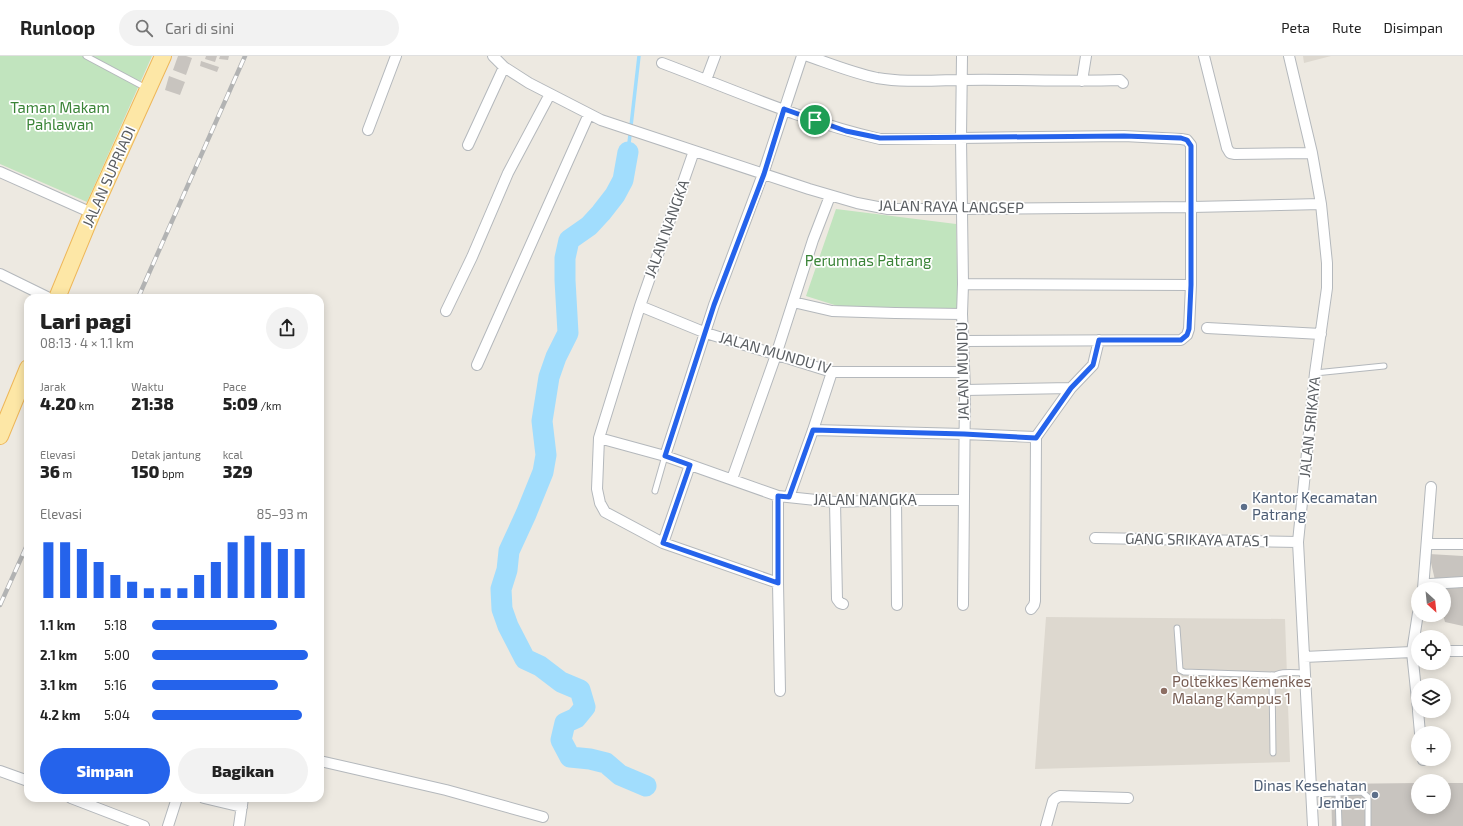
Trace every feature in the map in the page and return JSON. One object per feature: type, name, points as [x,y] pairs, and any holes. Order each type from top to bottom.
[{"type":"main road","name":"JALAN SUPRIADI","points":[[59,294],[92,213],[163,56]]},
{"type":"main road","points":[[0,436],[24,378]]},
{"type":"street","points":[[368,130],[396,56]]},
{"type":"street","name":"JALAN RAYA LANGSEP","points":[[493,56],[504,67],[529,83],[589,114],[610,123],[857,204],[888,209],[1192,207],[1321,204]]},
{"type":"street","points":[[706,80],[715,56]]},
{"type":"street","points":[[665,456],[714,305],[764,174],[802,56]]},
{"type":"street","points":[[808,56],[849,71],[878,78],[907,82],[962,80],[1120,80],[1123,83]]},
{"type":"street","name":"JALAN MUNDU","points":[[962,56],[961,209],[963,372],[965,390],[963,605]]},
{"type":"street","points":[[1082,81],[1086,56]]},
{"type":"street","points":[[1204,56],[1227,148],[1230,153],[1312,153]]},
{"type":"street","name":"JALAN SRIKAYA","points":[[1289,56],[1312,153],[1321,204],[1327,263],[1327,288],[1315,373],[1298,542],[1313,826]]},
{"type":"street","points":[[662,63],[846,131],[880,138],[1124,136],[1181,138],[1187,140],[1191,146],[1192,207],[1191,285],[1189,329],[1187,335],[1181,340],[963,341]]},
{"type":"street","points":[[468,145],[504,67]]},
{"type":"street","points":[[446,311],[472,257],[508,173],[550,94]]},
{"type":"street","points":[[477,365],[589,114]]},
{"type":"street","name":"JALAN NANGKA","points":[[694,151],[640,306],[598,438],[597,489],[600,503],[605,512],[663,543],[778,583]]},
{"type":"street","points":[[0,172],[92,213]]},
{"type":"street","points":[[732,479],[776,355],[792,302],[830,196]]},
{"type":"street","points":[[0,274],[41,294]]},
{"type":"street","points":[[963,284],[1191,285]]},
{"type":"street","points":[[792,302],[832,311],[962,314]]},
{"type":"street","name":"JALAN MUNDU IV","points":[[640,306],[706,333],[832,372],[963,372]]},
{"type":"street","points":[[1207,328],[1321,334]]},
{"type":"street","points":[[1031,609],[1035,601],[1036,438],[1071,388],[1094,363],[1099,340]]},
{"type":"street","points":[[789,497],[832,372]]},
{"type":"street","points":[[965,390],[1071,388]]},
{"type":"street","points":[[813,430],[964,434],[1036,438]]},
{"type":"street","name":"JALAN NANGKA","points":[[598,438],[665,456],[778,496],[835,502],[963,500]]},
{"type":"street","points":[[663,543],[690,465]]},
{"type":"street","points":[[1424,582],[1431,486]]},
{"type":"street","points":[[778,496],[780,691]]},
{"type":"street","points":[[896,500],[897,605]]},
{"type":"street","points":[[835,502],[838,599],[840,603],[843,604]]},
{"type":"street","name":"GANG SRIKAYA ATAS 1","points":[[1095,538],[1298,542]]},
{"type":"street","points":[[1427,544],[1463,544]]},
{"type":"street","points":[[1451,583],[1463,582]]},
{"type":"street","points":[[1451,651],[1463,651]]},
{"type":"street","points":[[1304,658],[1411,652]]},
{"type":"street","points":[[324,762],[446,790],[542,817]]},
{"type":"street","points":[[0,771],[24,780]]},
{"type":"street","points":[[1046,826],[1053,801],[1060,796],[1128,798]]},
{"type":"street","points":[[81,802],[144,826]]},
{"type":"street","points":[[168,826],[176,802]]},
{"type":"street","points":[[239,826],[242,803]]},
{"type":"lane","points":[[86,56],[148,90]]},
{"type":"lane","points":[[1315,373],[1384,366]]},
{"type":"lane","points":[[655,491],[665,456]]},
{"type":"lane","points":[[1177,628],[1180,670],[1184,672],[1274,675],[1305,673]]},
{"type":"lane","points":[[1274,675],[1272,678],[1274,753]]},
{"type":"lane","points":[[1312,794],[1362,792],[1366,794],[1368,797],[1368,826]]},
{"type":"lane","points":[[1338,793],[1339,826]]},
{"type":"shaded area","points":[[1303,56],[1331,56],[1304,63]]},
{"type":"shaded area","name":"Poltekkes Kemenkes Malang Kampus 1","points":[[1046,617],[1285,619],[1290,762],[1035,769]]},
{"type":"green space","name":"Taman Makam Pahlawan","points":[[0,56],[152,56],[87,202],[0,164]]},
{"type":"green space","name":"Perumnas Patrang","points":[[836,209],[956,224],[958,308],[844,308],[806,296]]},
{"type":"building","points":[[178,56],[192,58],[186,75],[173,70]]},
{"type":"building","points":[[206,56],[217,56],[215,62],[205,59]]},
{"type":"building","points":[[220,56],[229,56],[228,60],[219,59]]},
{"type":"building","points":[[201,61],[219,67],[217,72],[200,66]]},
{"type":"building","points":[[169,76],[185,82],[180,95],[165,90]]},
{"type":"building","points":[[1429,554],[1463,556],[1463,626],[1445,622],[1451,622],[1451,582],[1435,582]]},
{"type":"building","name":"Dinas Kesehatan Jember","points":[[1411,783],[1411,814],[1451,814],[1451,783],[1463,783],[1463,826],[1332,826],[1331,784]]},
{"type":"waterway","points":[[628,152],[639,56]]},
{"type":"waterway","points":[[628,152],[623,180],[615,195],[589,226],[569,240],[565,258],[568,333],[556,357],[549,377],[542,421],[546,455],[543,472],[509,551],[507,570],[501,589],[502,609],[508,626],[525,659],[540,666],[561,682],[580,690],[585,707],[576,718],[565,723],[561,740],[570,757],[590,759],[606,763],[620,775],[646,786]]},
{"type":"railway","points":[[140,294],[245,56]]},
{"type":"railway","points":[[0,605],[24,552]]},
{"type":"place","name":"Kantor Kecamatan Patrang","points":[[1244,507]]},
{"type":"place","name":"Poltekkes Kemenkes Malang Kampus 1","points":[[1164,691]]},
{"type":"place","name":"Dinas Kesehatan Jember","points":[[1375,795]]},
{"type":"route","points":[[784,109],[815,120],[846,131],[880,138],[1124,136],[1181,138],[1187,140],[1191,146],[1192,207],[1189,329],[1187,335],[1181,340],[1099,340],[1093,365],[1088,368],[1071,388],[1036,438],[964,434],[813,430],[789,497],[778,496],[778,583],[663,543],[690,465],[665,456],[714,305],[737,241],[764,174],[784,109]]}]
